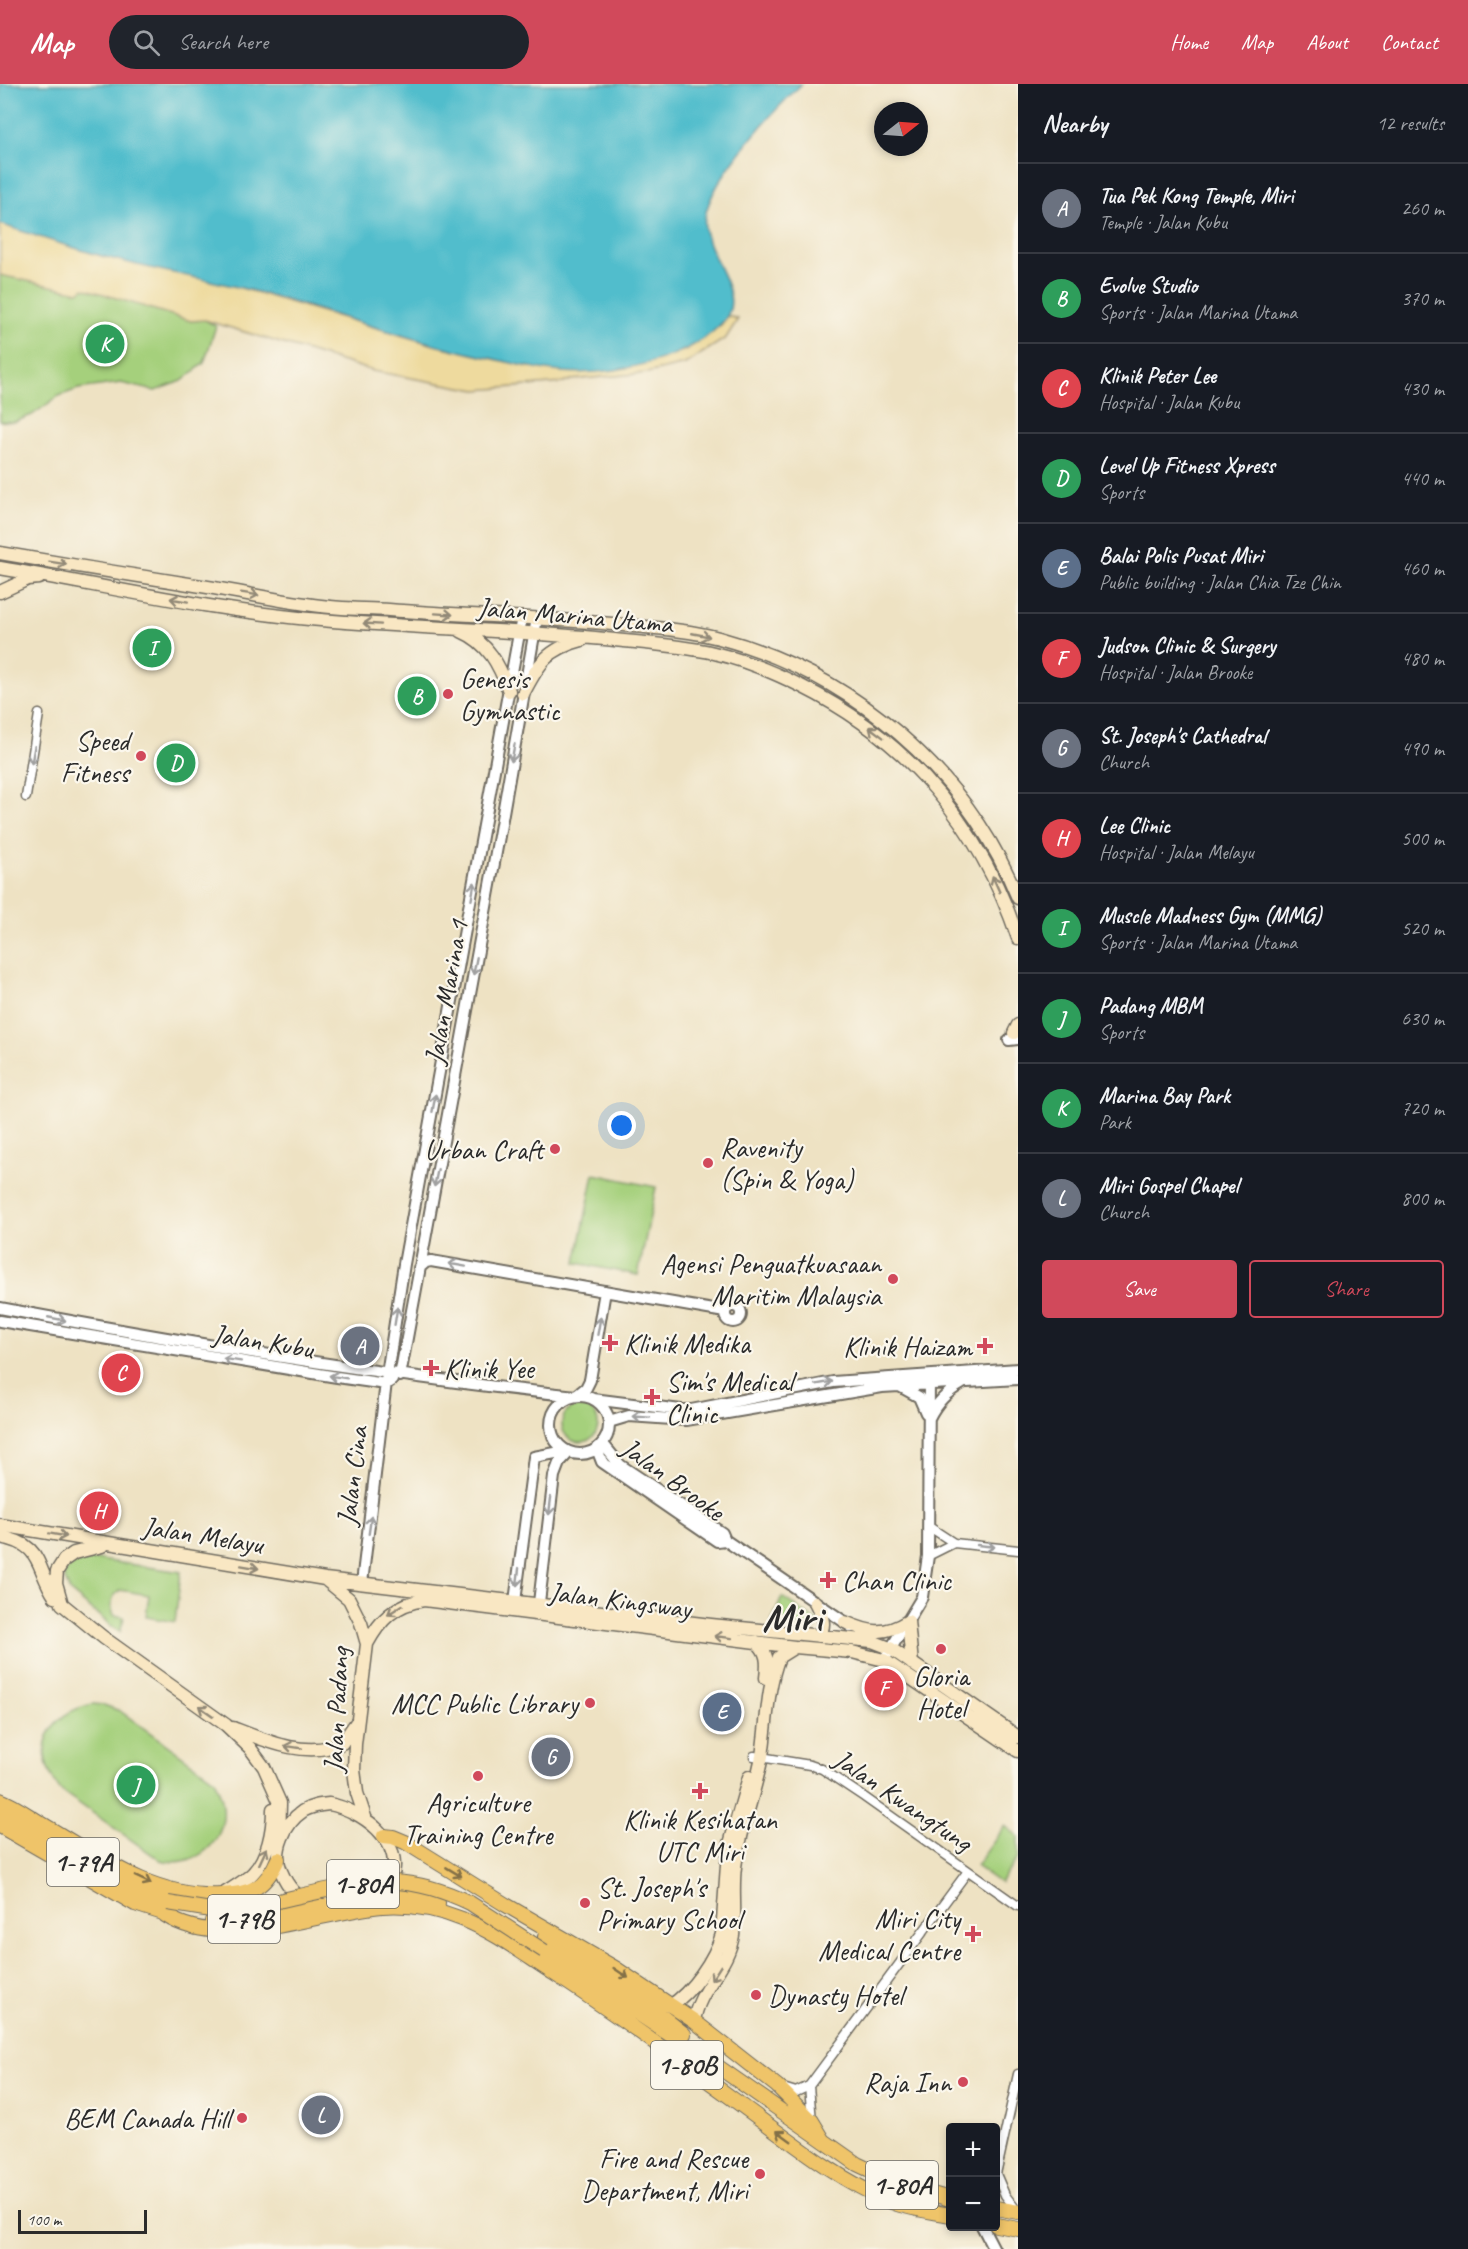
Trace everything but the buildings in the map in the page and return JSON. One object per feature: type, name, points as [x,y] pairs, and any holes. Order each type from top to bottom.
[{"type":"highway","points":[[0,1800],[111,1864],[164,1890],[209,1896],[251,1891],[263,1883],[278,1852]]},
{"type":"highway","name":"1-79A","points":[[0,1813],[166,1909]]},
{"type":"highway","name":"1-79B","points":[[0,1826],[135,1904],[223,1921],[267,1916],[323,1905]]},
{"type":"highway","points":[[384,1836],[405,1842],[506,1905],[615,1968],[694,2021],[777,2086],[812,2121],[824,2141]]},
{"type":"highway","name":"1-80A","points":[[166,1909],[234,1910],[375,1883],[413,1884],[449,1894],[470,1903],[542,1957],[717,2066],[872,2172],[904,2186],[946,2198]]},
{"type":"highway","name":"1-80B","points":[[380,1896],[419,1898],[472,1915],[542,1957],[840,2177],[891,2202],[946,2214]]},
{"type":"highway","points":[[506,1905],[545,1937],[655,2011],[689,2038],[717,2066]]},
{"type":"highway","name":"1-80B","points":[[166,1909],[183,1925],[224,1930],[250,1930],[360,1909],[384,1906],[421,1908],[446,1913],[471,1923],[542,1957]]},
{"type":"highway","points":[[1000,2209],[1018,2212]]},
{"type":"highway","points":[[1000,2226],[1018,2229]]},
{"type":"main road","name":"Jalan Marina Utama","points":[[0,553],[322,606],[537,618],[673,630],[718,638],[785,663],[833,687],[896,730],[942,775],[974,816],[997,855],[1018,898]]},
{"type":"main road","name":"Jalan Marina Utama","points":[[0,568],[235,610],[318,620],[536,634],[671,646],[715,653],[779,675],[856,716],[906,758],[931,783],[963,824],[984,858],[1018,938]]},
{"type":"main road","points":[[0,592],[28,579],[56,577]]},
{"type":"main road","points":[[457,630],[472,636],[491,652],[499,665],[509,691]]},
{"type":"main road","points":[[523,694],[537,666],[548,656],[569,643],[589,638]]},
{"type":"main road","name":"Jalan Melayu","points":[[0,1525],[112,1545],[362,1583]]},
{"type":"main road","points":[[0,1537],[22,1542],[32,1550],[54,1596],[62,1604],[104,1638],[226,1725],[250,1748],[269,1777],[280,1803],[278,1852],[279,1869],[291,1889],[301,1898],[323,1905],[380,1896],[390,1885],[394,1869],[390,1848],[384,1836],[366,1820],[341,1807],[328,1804],[314,1806],[302,1812],[287,1827],[278,1852]]},
{"type":"main road","points":[[62,1604],[56,1583],[57,1571],[64,1560],[88,1548],[112,1545]]},
{"type":"main road","name":"Jalan Padang","points":[[325,1579],[349,1599],[361,1623],[367,1644],[354,1770],[357,1793],[366,1820]]},
{"type":"main road","name":"Jalan Kingsway","points":[[362,1583],[539,1609],[872,1641]]},
{"type":"main road","name":"Jalan Kingsway","points":[[367,1644],[375,1629],[387,1615],[402,1605],[414,1601],[514,1606]]},
{"type":"main road","points":[[815,1602],[824,1622],[822,1632],[818,1636]]},
{"type":"main road","name":"Jalan Kingsway","points":[[539,1609],[795,1647],[887,1654]]},
{"type":"main road","points":[[844,1622],[860,1629],[879,1632],[894,1629],[908,1621],[912,1664]]},
{"type":"main road","points":[[755,1641],[763,1648],[768,1662],[758,1756]]},
{"type":"main road","points":[[872,1641],[1018,1750]]},
{"type":"main road","points":[[694,2021],[699,1999],[730,1948],[728,1851],[758,1756],[777,1662],[782,1653],[795,1647]]},
{"type":"main road","points":[[887,1654],[912,1664],[1018,1737]]},
{"type":"main road","points":[[226,1725],[286,1746],[323,1749],[342,1743],[358,1719]]},
{"type":"main road","points":[[222,1895],[255,1872],[264,1855],[273,1812],[269,1777]]},
{"type":"main road","points":[[670,2007],[685,1996],[709,1961],[728,1923]]},
{"type":"street","name":"Jalan Marina 1","points":[[387,1379],[404,1264],[522,617]]},
{"type":"street","name":"Jalan Marina 1","points":[[400,1376],[523,694],[536,634],[537,618]]},
{"type":"street","points":[[26,797],[39,714]]},
{"type":"street","points":[[419,1268],[431,1261],[725,1312]]},
{"type":"street","points":[[568,1452],[554,1437],[551,1423],[560,1404],[586,1388],[590,1380],[605,1291]]},
{"type":"street","name":"Jalan Kubu","points":[[0,1308],[387,1379]]},
{"type":"street","name":"Jalan Kubu","points":[[0,1321],[387,1379]]},
{"type":"street","points":[[387,1379],[400,1376],[681,1410],[833,1382],[929,1379],[1018,1369]]},
{"type":"street","name":"Jalan Cina","points":[[362,1583],[387,1379]]},
{"type":"street","points":[[887,1654],[922,1597],[928,1556],[929,1379]]},
{"type":"street","points":[[609,1422],[630,1416],[686,1420],[929,1379],[966,1382],[1018,1379]]},
{"type":"street","points":[[928,1419],[950,1390],[966,1382]]},
{"type":"street","points":[[898,1386],[911,1391],[918,1397],[928,1419]]},
{"type":"street","points":[[514,1606],[534,1457],[568,1452],[583,1454],[600,1447],[607,1437],[609,1422],[606,1413],[593,1399]]},
{"type":"street","name":"Jalan Brooke","points":[[600,1447],[602,1462],[717,1541],[725,1540],[872,1641]]},
{"type":"street","points":[[539,1609],[554,1476],[559,1463],[568,1452]]},
{"type":"street","points":[[928,1526],[954,1543],[1018,1550]]},
{"type":"street","points":[[928,1556],[954,1543]]},
{"type":"street","name":"Jalan Kwangtung","points":[[758,1756],[810,1765],[822,1770],[891,1815],[1018,1906]]},
{"type":"street","points":[[777,2086],[796,2092],[809,2086],[968,1871]]},
{"type":"street","points":[[1000,2156],[1018,2074]]},
{"type":"street","points":[[809,2086],[812,2121]]},
{"type":"street","points":[[997,2177],[1005,2195],[1018,2212]]},
{"type":"street","points":[[985,2231],[994,2249]]},
{"type":"green space","points":[[0,275],[79,292],[84,288],[191,321],[205,320],[216,326],[204,363],[182,381],[155,391],[121,383],[78,389],[59,396],[32,415],[14,422],[0,421]]},
{"type":"green space","points":[[594,1174],[656,1187],[638,1275],[576,1263]]},
{"type":"green space","points":[[580,1406],[593,1411],[598,1424],[593,1437],[580,1442],[567,1437],[562,1424],[567,1411]]},
{"type":"green space","points":[[87,1560],[181,1572],[175,1622],[146,1617],[149,1595],[120,1590],[113,1597],[111,1607],[114,1615],[124,1617],[120,1632],[118,1631],[70,1592],[65,1572],[74,1564]]},
{"type":"green space","points":[[782,1597],[817,1621],[816,1629],[781,1627],[772,1622]]},
{"type":"green space","points":[[93,1704],[120,1711],[214,1779],[222,1799],[223,1819],[214,1842],[206,1850],[185,1861],[160,1860],[60,1790],[46,1762],[45,1748],[48,1736],[54,1725],[64,1716]]},
{"type":"green space","points":[[1005,1826],[1018,1836],[1018,1858],[1000,1883],[976,1866]]},
{"type":"sand","points":[[0,224],[101,256],[214,280],[434,345],[529,367],[616,370],[686,350],[721,325],[728,316],[738,319],[726,338],[685,364],[647,373],[477,390],[373,371],[205,320],[191,321],[84,288],[79,292],[0,275]]},
{"type":"water","points":[[0,84],[802,84],[745,146],[719,183],[710,201],[705,217],[705,230],[730,296],[730,308],[725,319],[711,333],[673,355],[627,368],[582,373],[542,369],[455,350],[254,291],[99,255],[0,224]]},
{"type":"place","name":"Marina Bay Park","points":[[105,344]]},
{"type":"place","name":"Muscle Madness Gym (MMG)","points":[[152,648]]},
{"type":"place","name":"Genesis Gymnastic","points":[[448,694]]},
{"type":"place","name":"Evolve Studio","points":[[417,696]]},
{"type":"place","name":"Speed Fitness","points":[[141,756]]},
{"type":"place","name":"Level Up Fitness Xpress","points":[[176,763]]},
{"type":"place","name":"Urban Craft","points":[[555,1149]]},
{"type":"place","name":"Ravenity (Spin & Yoga)","points":[[708,1163]]},
{"type":"place","name":"Agensi Penguatkuasaan Maritim Malaysia","points":[[893,1279]]},
{"type":"place","name":"Klinik Medika","points":[[610,1343]]},
{"type":"place","name":"Tua Pek Kong Temple, Miri","points":[[360,1346]]},
{"type":"place","name":"Klinik Haizam","points":[[985,1346]]},
{"type":"place","name":"Klinik Yee","points":[[431,1368]]},
{"type":"place","name":"Klinik Peter Lee","points":[[121,1373]]},
{"type":"place","name":"Sim's Medical Clinic","points":[[652,1397]]},
{"type":"place","name":"Lee Clinic","points":[[99,1511]]},
{"type":"place","name":"Chan Clinic","points":[[828,1580]]},
{"type":"place","name":"Gloria Hotel","points":[[941,1649]]},
{"type":"place","name":"Judson Clinic & Surgery","points":[[884,1688]]},
{"type":"place","name":"MCC Public Library","points":[[590,1703]]},
{"type":"place","name":"Balai Polis Pusat Miri","points":[[722,1712]]},
{"type":"place","name":"St. Joseph's Cathedral","points":[[551,1757]]},
{"type":"place","name":"Agriculture Training Centre","points":[[478,1776]]},
{"type":"place","name":"Padang MBM","points":[[136,1785]]},
{"type":"place","name":"Klinik Kesihatan UTC Miri","points":[[700,1791]]},
{"type":"place","name":"St. Joseph's Primary School","points":[[585,1903]]},
{"type":"place","name":"Miri City Medical Centre","points":[[973,1934]]},
{"type":"place","name":"Dynasty Hotel","points":[[756,1995]]},
{"type":"place","name":"Raja Inn","points":[[963,2082]]},
{"type":"place","name":"Miri Gospel Chapel","points":[[321,2115]]},
{"type":"place","name":"BEM Canada Hill","points":[[242,2118]]},
{"type":"place","name":"Fire and Rescue Department, Miri","points":[[760,2174]]},
{"type":"district","name":"Miri","points":[[792,1618]]}]
